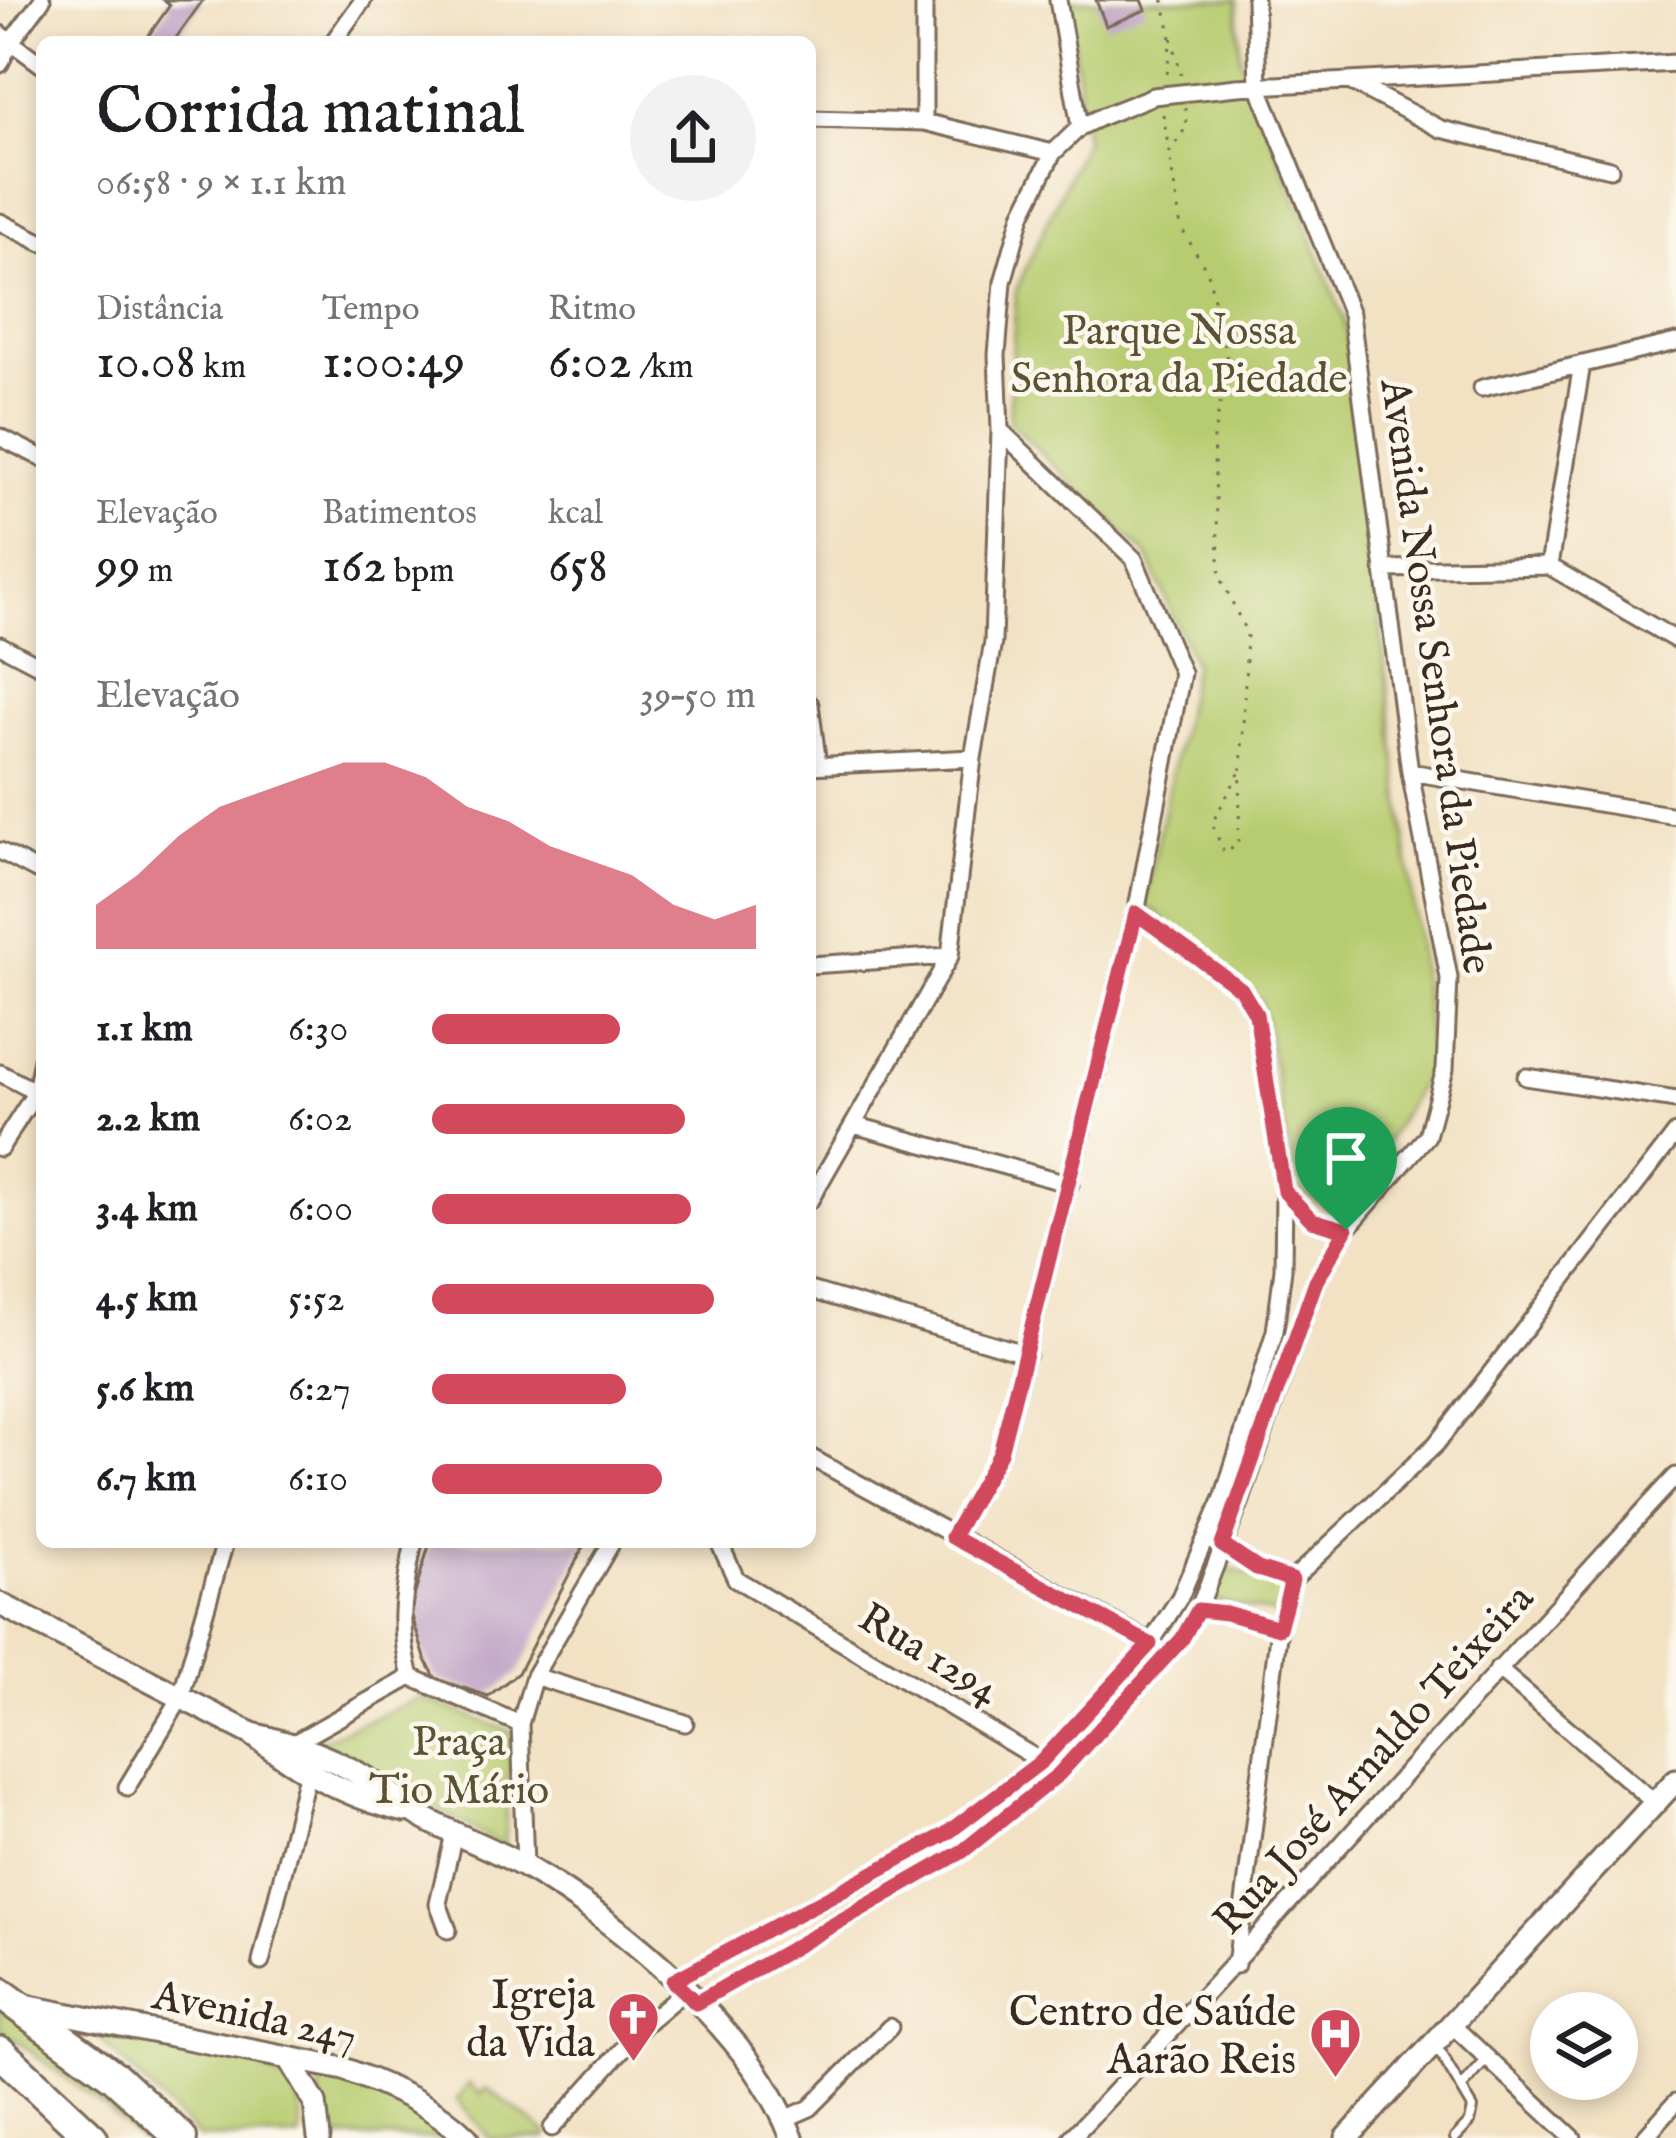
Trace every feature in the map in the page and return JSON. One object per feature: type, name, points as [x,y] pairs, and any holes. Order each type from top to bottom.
[{"type":"highway","points":[[5,1998],[115,2077],[181,2138]]},
{"type":"highway","points":[[0,2052],[92,2138]]},
{"type":"street","points":[[0,64],[5,38],[42,0]]},
{"type":"street","points":[[336,36],[363,0]]},
{"type":"street","points":[[924,0],[924,122]]},
{"type":"street","points":[[1058,0],[1080,127]]},
{"type":"street","name":"Avenida Nossa Senhora da Piedade","points":[[684,1992],[963,1851],[1059,1774],[1171,1651],[1198,1610],[1240,1503],[1316,1281],[1346,1230],[1427,1136],[1445,1069],[1449,978],[1410,772],[1351,314],[1258,86],[1255,0]]},
{"type":"street","points":[[5,38],[36,61]]},
{"type":"street","points":[[816,1190],[950,956],[973,758],[993,642],[1000,430],[997,355],[1003,282],[1022,215],[1053,153],[1080,127],[1154,96],[1238,87],[1676,63]]},
{"type":"street","points":[[1349,80],[1441,129],[1610,169]]},
{"type":"street","points":[[816,119],[924,122],[1053,153]]},
{"type":"street","points":[[0,222],[36,240]]},
{"type":"street","points":[[1482,388],[1676,342]]},
{"type":"street","points":[[1549,566],[1582,364]]},
{"type":"street","points":[[952,1537],[1000,1453],[1027,1354],[1136,913],[1183,673],[1135,559],[1000,430]]},
{"type":"street","points":[[0,437],[36,455]]},
{"type":"street","points":[[1383,569],[1549,566],[1676,640]]},
{"type":"street","points":[[0,645],[36,664]]},
{"type":"street","points":[[816,766],[973,758]]},
{"type":"street","points":[[1410,772],[1676,816]]},
{"type":"street","points":[[0,850],[36,870]]},
{"type":"street","points":[[553,2128],[645,2024],[684,1992],[946,1834],[1042,1761],[1150,1644],[1180,1597],[1222,1498],[1275,1331],[1284,1191],[1256,1014],[1241,989],[1136,913]]},
{"type":"street","points":[[816,965],[950,956]]},
{"type":"street","points":[[0,1073],[36,1091]]},
{"type":"street","points":[[1526,1078],[1676,1100]]},
{"type":"street","points":[[0,1148],[36,1097]]},
{"type":"street","points":[[854,1125],[1070,1184]]},
{"type":"street","points":[[1236,1965],[1279,1628],[1292,1580],[1436,1444],[1676,1133]]},
{"type":"street","points":[[816,1163],[833,1162]]},
{"type":"street","points":[[1284,1191],[1324,1227],[1346,1230]]},
{"type":"street","points":[[1284,1218],[1302,1212]]},
{"type":"street","points":[[816,1292],[1027,1354]]},
{"type":"street","points":[[816,1460],[1150,1644],[1171,1651]]},
{"type":"street","name":"Rua José Arnaldo Teixeira","points":[[1071,2138],[1236,1965],[1676,1476]]},
{"type":"street","points":[[1205,1539],[1258,1569],[1292,1580]]},
{"type":"street","points":[[127,1787],[180,1699],[223,1548]]},
{"type":"street","points":[[411,1677],[401,1638],[402,1602],[413,1548]]},
{"type":"street","points":[[525,1866],[520,1724],[534,1676],[609,1548]]},
{"type":"street","name":"Rua 1294","points":[[722,1548],[736,1579],[1059,1774]]},
{"type":"street","points":[[0,1604],[252,1734],[377,1784],[417,1814],[525,1866],[594,1909],[684,1992],[763,2077],[789,2129],[890,2027]]},
{"type":"street","points":[[1198,1610],[1279,1628]]},
{"type":"street","points":[[1498,1669],[1654,1803]]},
{"type":"street","points":[[534,1676],[685,1723]]},
{"type":"street","points":[[290,1752],[411,1677]]},
{"type":"street","points":[[411,1677],[520,1724]]},
{"type":"street","points":[[290,1752],[308,1771],[370,1803],[417,1814]]},
{"type":"street","points":[[261,1962],[308,1771]]},
{"type":"street","points":[[1347,2138],[1676,1780]]},
{"type":"street","points":[[448,1930],[439,1903],[454,1834]]},
{"type":"street","name":"Avenida 247","points":[[5,1998],[344,2069],[394,2089],[448,2119],[467,2138]]},
{"type":"street","points":[[1453,2026],[1573,2138]]},
{"type":"street","points":[[289,2059],[315,2103],[320,2138]]},
{"type":"street","points":[[1643,2138],[1676,2102]]},
{"type":"lane","points":[[1435,2044],[1474,2108],[1470,2122],[1456,2138]]},
{"type":"lane","points":[[1463,2086],[1487,2058]]},
{"type":"path","points":[[1162,0],[1171,33],[1166,78]]},
{"type":"path","points":[[1164,100],[1162,123],[1181,228],[1208,272],[1228,364],[1213,440],[1220,576],[1246,634],[1243,768],[1238,845],[1224,853],[1212,823],[1243,768]]},
{"type":"green space","name":"Parque Nossa Senhora da Piedade","points":[[1068,0],[1237,0],[1240,59],[1344,319],[1432,1063],[1342,1218],[1297,1190],[1261,1001],[1145,904],[1194,664],[1147,555],[1009,422],[1016,290],[1085,140]]},
{"type":"green space","points":[[1223,1568],[1297,1589],[1284,1616],[1207,1599]]},
{"type":"green space","name":"Praça Tio Mário","points":[[421,1698],[512,1732],[504,1847],[318,1741]]},
{"type":"green space","points":[[0,2002],[158,2138],[138,2138],[0,2028]]},
{"type":"green space","points":[[93,2033],[266,2070],[299,2101],[300,2138],[199,2138]]},
{"type":"green space","points":[[318,2075],[406,2105],[451,2138],[325,2138]]},
{"type":"green space","points":[[469,2083],[481,2094],[487,2088],[547,2133],[546,2138],[490,2138],[457,2100]]},
{"type":"building","points":[[163,0],[203,0],[177,36],[148,36],[170,5]]},
{"type":"building","points":[[1096,0],[1142,0],[1146,10],[1106,26]]},
{"type":"building","points":[[428,1548],[583,1548],[518,1673],[488,1696],[436,1679],[410,1610]]},
{"type":"place","name":"Igreja da Vida","points":[[634,2063]]},
{"type":"place","name":"Centro de Saúde Aarão Reis","points":[[1335,2080]]},
{"type":"route","points":[[1136,913],[1241,989],[1256,1014],[1284,1191],[1312,1220],[1346,1230],[1316,1281],[1294,1336],[1222,1545],[1258,1569],[1292,1580],[1279,1628],[1198,1610],[1182,1639],[1059,1774],[963,1851],[696,2003],[673,1981],[946,1834],[1042,1761],[1150,1644],[952,1537],[1000,1453],[1136,913]]}]
